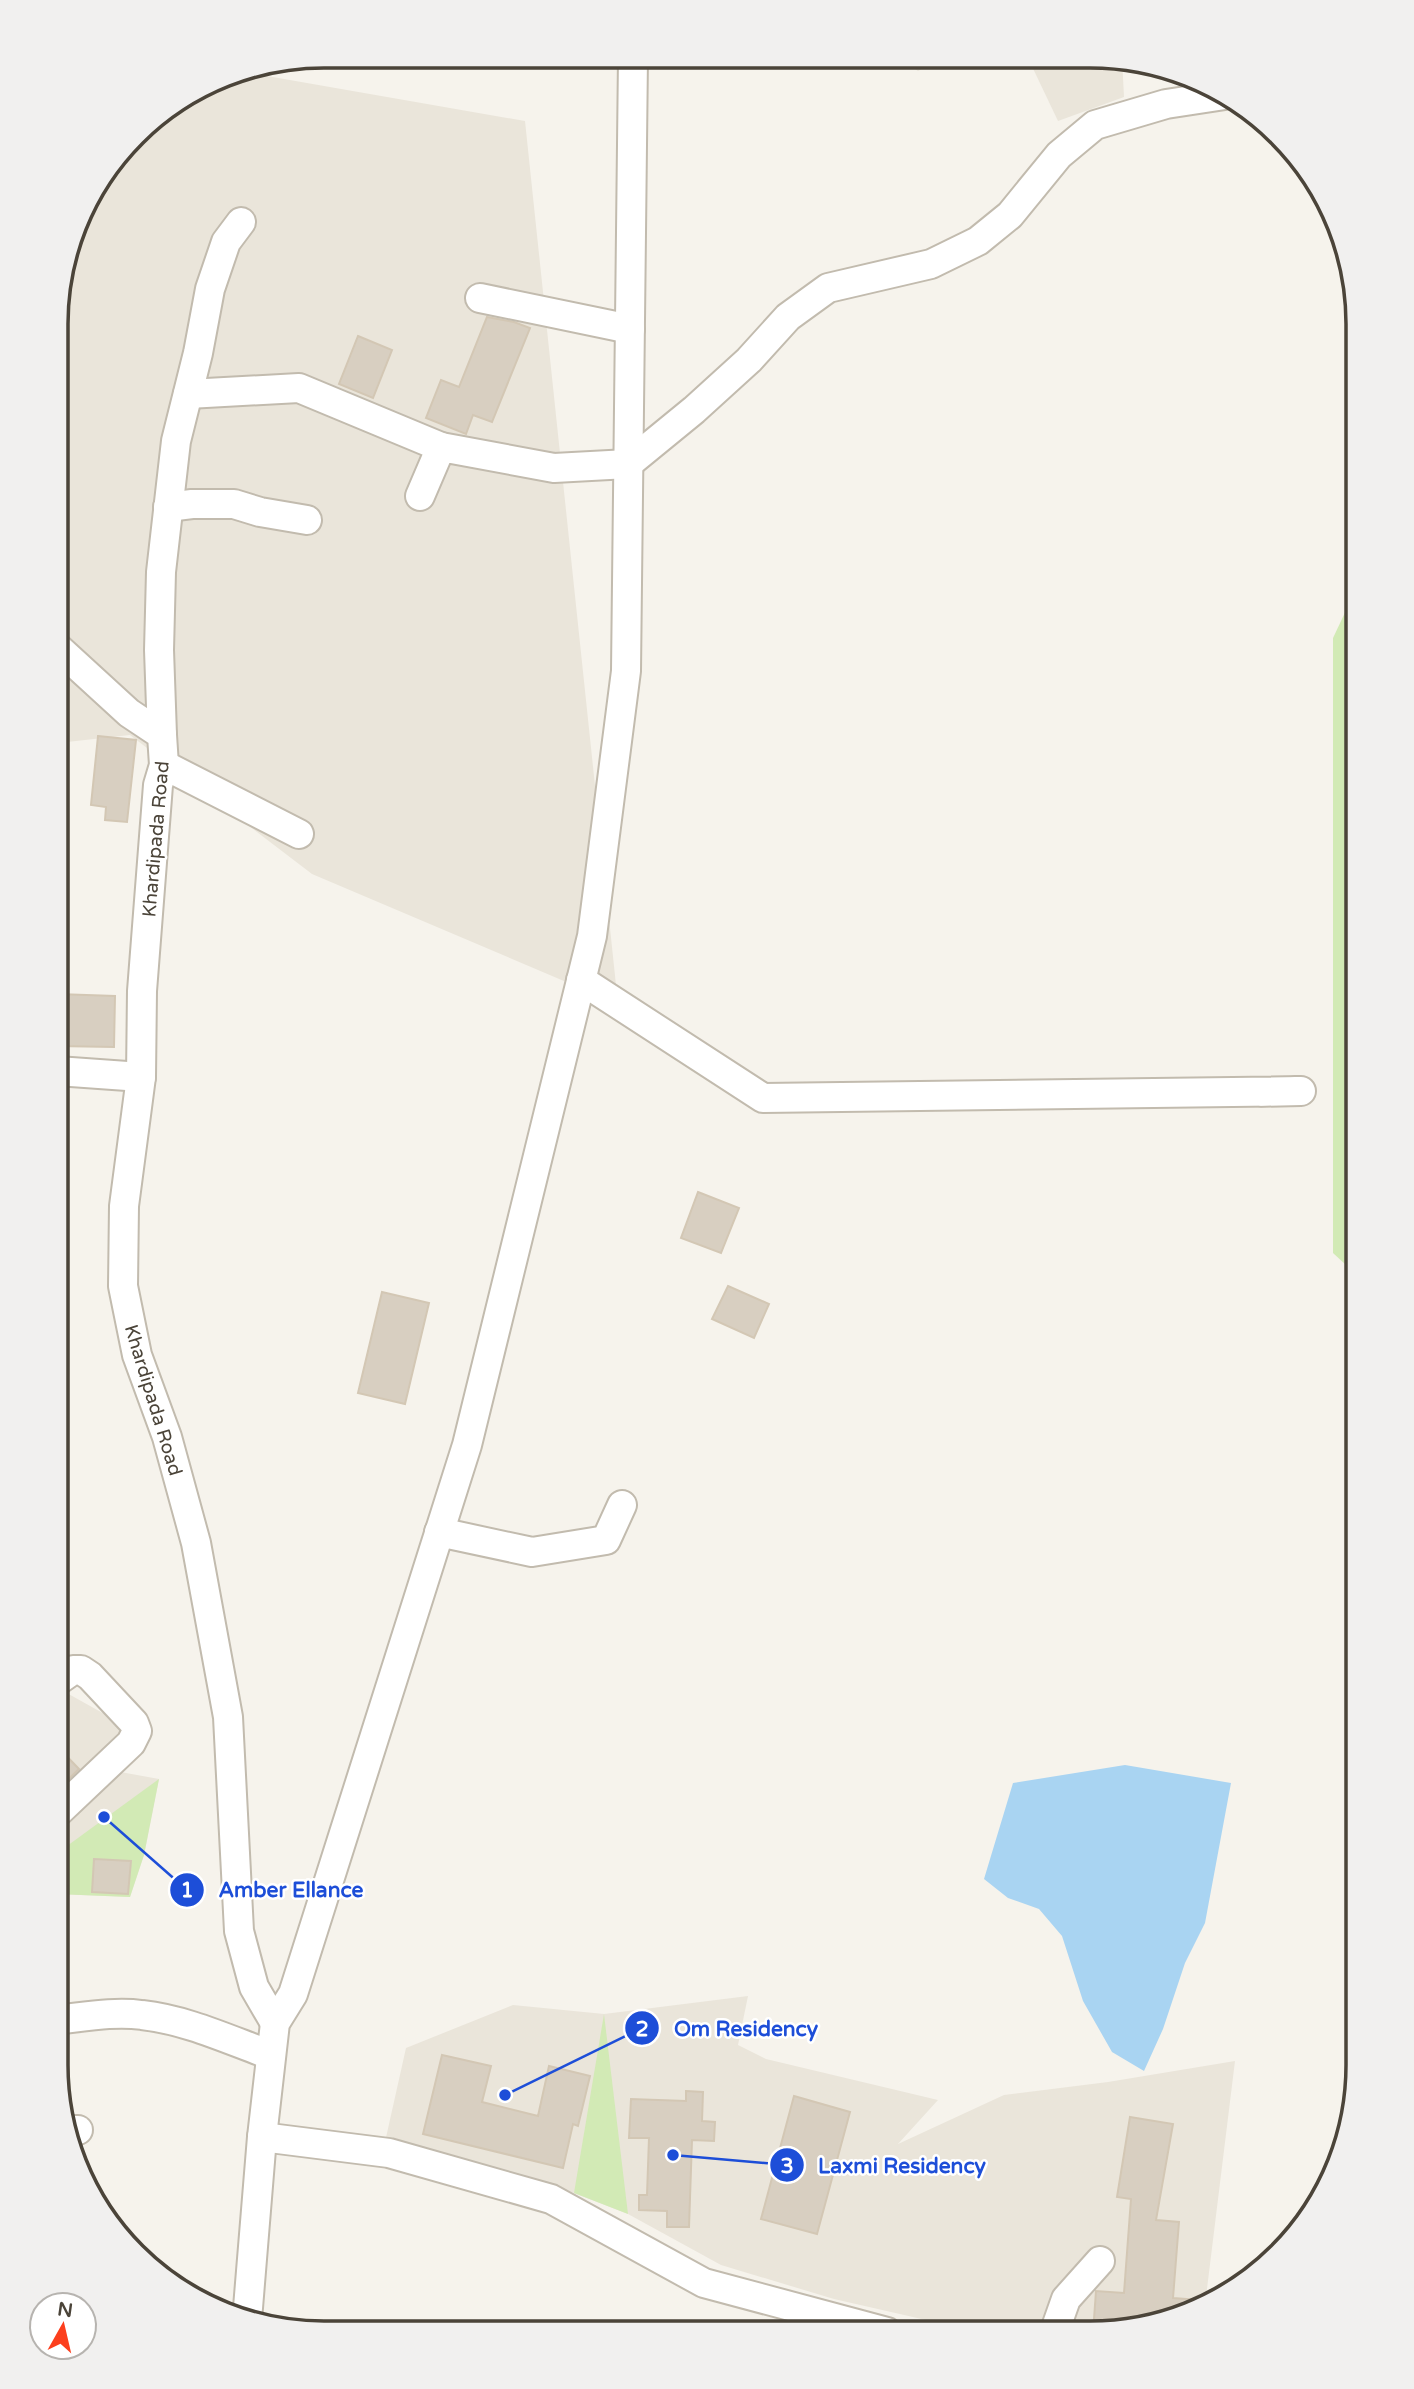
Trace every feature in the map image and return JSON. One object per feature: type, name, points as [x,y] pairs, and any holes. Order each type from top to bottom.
[{"type":"street","points":[[248,2309],[262,2137],[275,2023],[293,1994],[467,1445],[592,936],[626,671],[633,68]]},
{"type":"street","points":[[188,394],[299,387],[441,447],[554,468],[628,464],[749,360],[788,317],[828,288],[931,264],[978,241],[1010,215],[1059,155],[1095,125],[1166,104],[1208,98]]},
{"type":"street","points":[[162,735],[159,650],[161,572],[176,441],[210,289],[226,242],[241,222]]},
{"type":"street","points":[[480,298],[630,329]]},
{"type":"street","points":[[421,496],[441,447]]},
{"type":"street","points":[[168,507],[234,504],[260,512],[307,520]]},
{"type":"street","name":"Khardipada Road","points":[[68,657],[129,713],[162,735],[164,765],[158,785],[142,991],[141,1077],[124,1206],[123,1286],[137,1355],[167,1437],[196,1543],[228,1717],[239,1931],[254,1987],[275,2023]]},
{"type":"street","points":[[164,765],[299,834]]},
{"type":"street","points":[[581,981],[763,1098],[1301,1091],[1261,1092]]},
{"type":"street","points":[[68,1072],[141,1077]]},
{"type":"street","points":[[439,1532],[532,1552],[606,1540],[622,1505]]},
{"type":"street","points":[[68,1674],[73,1670],[81,1670],[90,1676],[134,1723],[136,1731],[131,1743],[68,1803]]},
{"type":"street","points":[[68,2019],[107,2014],[141,2015],[179,2022],[271,2055]]},
{"type":"street","points":[[262,2137],[389,2153],[551,2199],[704,2283],[805,2321]]},
{"type":"street","points":[[1059,2321],[1066,2299],[1100,2261]]},
{"type":"shaded area","points":[[1033,68],[1123,70],[1124,97],[1058,121]]},
{"type":"shaded area","points":[[264,75],[525,121],[618,1004],[312,874],[130,735],[68,742],[70,290],[88,226],[111,182],[143,143],[182,111],[226,88]]},
{"type":"shaded area","points":[[68,1694],[126,1726],[93,1767],[159,1779],[144,1855],[130,1897],[68,1894]]},
{"type":"shaded area","points":[[748,1996],[738,2045],[766,2059],[938,2100],[898,2144],[1004,2095],[1108,2082],[1235,2061],[1207,2292],[1172,2307],[1124,2319],[930,2321],[834,2299],[721,2265],[628,2214],[556,2186],[385,2142],[406,2048],[513,2005],[604,2014]]},
{"type":"green space","points":[[1346,610],[1346,1265],[1333,1253],[1333,638]]},
{"type":"green space","points":[[159,1779],[144,1855],[130,1897],[68,1894],[68,1845]]},
{"type":"green space","points":[[604,2014],[628,2214],[574,2193]]},
{"type":"water","points":[[1125,1765],[1231,1783],[1205,1923],[1185,1963],[1163,2029],[1144,2071],[1112,2052],[1083,2001],[1062,1936],[1039,1909],[1008,1898],[984,1879],[1013,1783]]},
{"type":"building","points":[[487,317],[530,328],[492,422],[473,415],[466,434],[426,418],[441,380],[459,387]]},
{"type":"building","points":[[358,336],[392,350],[373,398],[339,384]]},
{"type":"building","points":[[98,736],[136,740],[127,822],[105,820],[106,807],[91,805]]},
{"type":"building","points":[[68,994],[115,996],[114,1047],[68,1046]]},
{"type":"building","points":[[698,1192],[739,1208],[721,1253],[681,1238]]},
{"type":"building","points":[[728,1286],[769,1304],[754,1338],[712,1319]]},
{"type":"building","points":[[382,1292],[429,1303],[405,1404],[358,1393]]},
{"type":"building","points":[[68,1758],[79,1769],[68,1780]]},
{"type":"building","points":[[94,1859],[131,1861],[128,1894],[92,1892]]},
{"type":"building","points":[[442,2055],[491,2066],[482,2102],[538,2116],[549,2066],[590,2076],[578,2126],[573,2124],[563,2168],[423,2134]]},
{"type":"building","points":[[686,2091],[703,2092],[702,2121],[715,2122],[714,2141],[692,2140],[689,2227],[667,2227],[667,2211],[639,2210],[639,2195],[647,2195],[649,2138],[629,2138],[631,2099],[686,2101]]},
{"type":"building","points":[[794,2096],[850,2112],[817,2234],[761,2219]]},
{"type":"building","points":[[1130,2117],[1173,2124],[1156,2220],[1179,2222],[1173,2298],[1191,2299],[1140,2316],[1094,2321],[1096,2291],[1124,2293],[1131,2199],[1117,2197]]},
{"type":"place","name":"Amber Ellance","points":[[104,1817]]},
{"type":"place","name":"Om Residency","points":[[505,2095]]},
{"type":"place","name":"Laxmi Residency","points":[[673,2155]]}]
